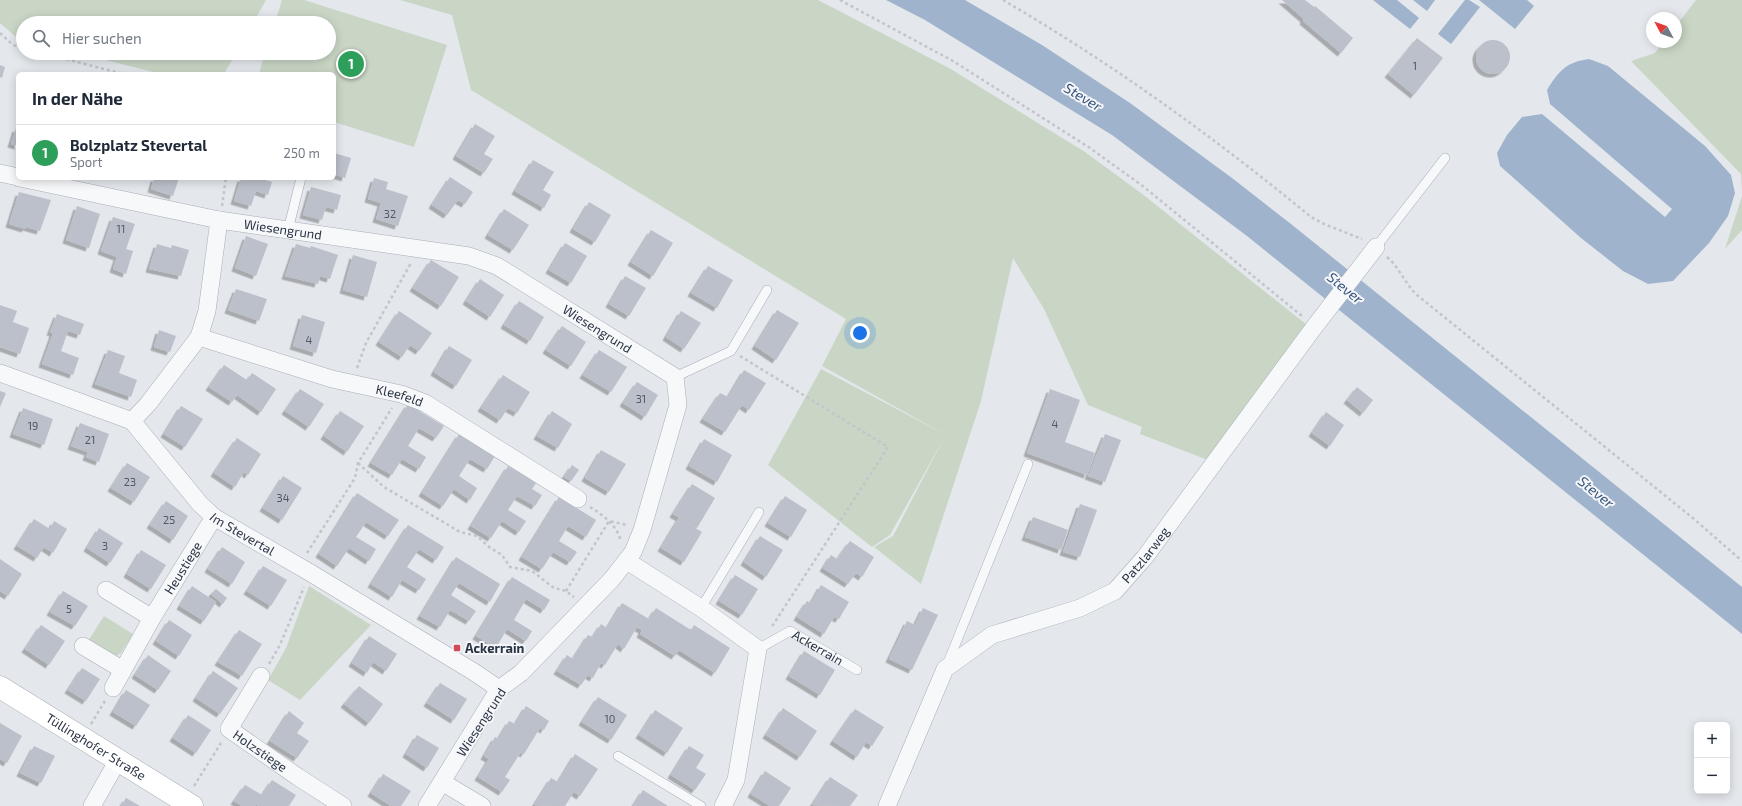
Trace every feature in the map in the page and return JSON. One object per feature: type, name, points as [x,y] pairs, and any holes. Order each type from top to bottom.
[{"type":"main road","name":"Tüllinghofer Straße","points":[[0,687],[188,804]]},
{"type":"street","name":"Wiesengrund","points":[[0,173],[16,177]]},
{"type":"street","name":"Wiesengrund","points":[[29,180],[219,220],[469,256],[497,266],[675,377],[678,405],[642,530],[630,556],[612,579],[521,672],[499,689],[427,806]]},
{"type":"street","points":[[0,373],[132,421],[148,404],[200,337],[207,311],[219,220]]},
{"type":"street","name":"Patzlarweg","points":[[945,670],[992,635],[1080,608],[1115,591],[1145,557],[1319,321],[1372,252]]},
{"type":"street","name":"Kleefeld","points":[[200,337],[332,379],[401,394],[425,402],[578,499]]},
{"type":"street","name":"Im Stevertal","points":[[132,421],[200,504],[214,517],[304,569],[474,672],[499,689]]},
{"type":"street","name":"Heustiege","points":[[113,688],[152,618],[214,517]]},
{"type":"street","points":[[630,556],[758,649],[736,780],[723,806]]},
{"type":"street","points":[[106,590],[152,618]]},
{"type":"street","points":[[82,646],[123,670]]},
{"type":"street","points":[[887,806],[945,670]]},
{"type":"street","name":"Holzstiege","points":[[262,676],[229,729],[343,806]]},
{"type":"street","points":[[92,806],[118,760]]},
{"type":"street","points":[[442,782],[482,806]]},
{"type":"lane","points":[[1372,252],[1445,158]]},
{"type":"lane","points":[[288,230],[300,180]]},
{"type":"lane","points":[[675,377],[731,351],[767,290]]},
{"type":"lane","points":[[945,670],[1028,464]]},
{"type":"lane","points":[[701,608],[759,512]]},
{"type":"lane","name":"Ackerrain","points":[[758,649],[790,631],[857,670]]},
{"type":"lane","points":[[618,756],[701,806]]},
{"type":"path","points":[[840,0],[953,61],[1090,148],[1144,187],[1319,321]]},
{"type":"path","points":[[1003,0],[1080,48],[1175,112],[1240,159],[1311,217],[1368,242],[1372,252],[1392,262],[1407,285],[1417,295],[1694,519],[1742,560]]},
{"type":"path","points":[[0,33],[16,46]]},
{"type":"path","points":[[70,60],[115,72]]},
{"type":"path","points":[[219,220],[226,180]]},
{"type":"path","points":[[352,384],[366,343],[420,248]]},
{"type":"path","points":[[731,351],[888,447],[758,649]]},
{"type":"path","points":[[262,676],[280,645],[304,569],[354,478],[358,463],[401,394]]},
{"type":"path","points":[[358,463],[384,487],[460,532],[477,536],[489,547],[502,555],[510,567],[532,571],[554,588],[566,591],[585,606]]},
{"type":"path","points":[[578,499],[609,522],[618,533],[621,542],[630,556]]},
{"type":"path","points":[[609,522],[620,523],[642,530]]},
{"type":"path","points":[[566,591],[609,522]]},
{"type":"path","points":[[82,737],[113,688]]},
{"type":"path","points":[[188,804],[229,729]]},
{"type":"green space","points":[[0,0],[266,0],[257,16],[16,16],[16,37],[0,23]]},
{"type":"green space","points":[[282,0],[304,0],[447,45],[414,147],[336,123],[336,72],[260,72],[263,60],[336,60],[336,16],[277,16]]},
{"type":"green space","points":[[400,0],[818,0],[949,68],[1085,152],[1141,193],[1307,325],[1208,460],[1140,434],[1142,427],[1088,405],[1044,309],[1013,258],[981,401],[921,584],[874,547],[893,536],[944,438],[890,535],[872,547],[768,465],[821,369],[946,435],[822,366],[846,319],[471,90],[452,15]]},
{"type":"green space","points":[[1696,0],[1742,0],[1742,192],[1741,174],[1631,61],[1655,53],[1659,48],[1682,48],[1682,18]]},
{"type":"green space","points":[[106,60],[232,60],[225,72],[153,72]]},
{"type":"green space","points":[[1742,196],[1742,230],[1725,249]]},
{"type":"green space","points":[[309,586],[371,625],[300,700],[268,680],[286,648]]},
{"type":"green space","points":[[104,616],[133,634],[121,653],[116,656],[87,643]]},
{"type":"water","name":"Stever","points":[[886,0],[965,0],[1042,45],[1130,103],[1232,178],[1742,587],[1742,634],[1247,236],[1112,135],[925,20]]},
{"type":"water","points":[[1373,0],[1397,0],[1419,18],[1410,29]]},
{"type":"water","points":[[1413,0],[1435,0],[1427,11]]},
{"type":"water","points":[[1465,0],[1469,0],[1480,7],[1451,44],[1438,34]]},
{"type":"water","points":[[1479,0],[1527,0],[1534,6],[1515,29]]},
{"type":"water","points":[[1589,59],[1608,66],[1705,146],[1731,175],[1735,193],[1728,216],[1709,243],[1673,281],[1648,284],[1623,271],[1581,238],[1500,166],[1497,153],[1507,135],[1522,117],[1542,114],[1665,217],[1672,209],[1550,104],[1547,90],[1559,73],[1574,62]]},
{"type":"building","points":[[1282,0],[1305,0],[1314,7],[1315,6],[1353,38],[1341,53],[1303,21],[1304,19]]},
{"type":"building","points":[[1417,38],[1443,58],[1414,95],[1388,74]]},
{"type":"building","points":[[1496,40],[1503,42],[1508,47],[1510,57],[1508,67],[1503,72],[1490,74],[1483,72],[1478,67],[1476,54],[1478,47],[1483,42]]},
{"type":"building","points":[[0,65],[5,67],[2,78],[0,77]]},
{"type":"building","points":[[475,124],[495,136],[484,154],[493,159],[484,173],[456,156]]},
{"type":"building","points":[[16,128],[16,145],[11,144]]},
{"type":"building","points":[[336,154],[351,158],[345,178],[336,175]]},
{"type":"building","points":[[533,160],[554,172],[543,190],[551,195],[544,208],[515,191]]},
{"type":"building","points":[[450,177],[473,192],[465,204],[458,200],[447,215],[432,205]]},
{"type":"building","points":[[374,178],[388,182],[386,189],[408,196],[398,226],[376,219],[381,203],[368,199]]},
{"type":"building","points":[[153,180],[178,180],[173,196],[151,189]]},
{"type":"building","points":[[240,180],[266,180],[272,182],[268,195],[256,191],[251,206],[234,201]]},
{"type":"building","points":[[311,187],[341,195],[337,210],[326,207],[322,220],[303,215]]},
{"type":"building","points":[[19,192],[51,200],[40,231],[26,227],[25,229],[9,224]]},
{"type":"building","points":[[589,202],[611,215],[595,242],[573,229]]},
{"type":"building","points":[[77,206],[100,214],[89,248],[66,240]]},
{"type":"building","points":[[504,209],[529,225],[513,250],[488,235]]},
{"type":"building","points":[[113,217],[135,224],[126,249],[133,251],[126,274],[113,269],[117,257],[101,251]]},
{"type":"building","points":[[651,230],[673,243],[653,276],[631,262]]},
{"type":"building","points":[[246,236],[268,244],[256,276],[235,268]]},
{"type":"building","points":[[565,243],[587,256],[571,283],[549,270]]},
{"type":"building","points":[[157,244],[171,248],[172,245],[189,250],[181,276],[149,269]]},
{"type":"building","points":[[296,244],[310,248],[311,246],[338,255],[330,279],[320,276],[318,284],[285,276]]},
{"type":"building","points":[[353,255],[377,262],[367,297],[343,290]]},
{"type":"building","points":[[431,260],[459,277],[441,306],[413,288]]},
{"type":"building","points":[[708,266],[733,280],[717,308],[691,293]]},
{"type":"building","points":[[625,276],[646,288],[629,316],[609,304]]},
{"type":"building","points":[[480,279],[504,295],[490,317],[466,301]]},
{"type":"building","points":[[236,289],[267,299],[259,321],[228,310]]},
{"type":"building","points":[[519,301],[544,317],[530,341],[504,325]]},
{"type":"building","points":[[0,305],[17,311],[13,322],[29,328],[20,354],[0,347]]},
{"type":"building","points":[[777,310],[799,323],[776,360],[755,346]]},
{"type":"building","points":[[399,311],[432,333],[419,351],[410,345],[402,357],[379,342]]},
{"type":"building","points":[[681,311],[701,323],[684,349],[666,337]]},
{"type":"building","points":[[57,314],[84,324],[80,335],[68,331],[61,351],[79,358],[73,375],[42,364],[53,333],[50,332]]},
{"type":"building","points":[[302,315],[325,322],[316,353],[293,346]]},
{"type":"building","points":[[562,326],[586,342],[571,366],[546,350]]},
{"type":"building","points":[[159,330],[176,336],[170,352],[154,347]]},
{"type":"building","points":[[449,346],[472,360],[456,386],[434,372]]},
{"type":"building","points":[[108,350],[125,356],[119,373],[137,380],[131,397],[95,384]]},
{"type":"building","points":[[599,350],[627,367],[611,392],[583,375]]},
{"type":"building","points":[[224,365],[247,380],[252,373],[276,389],[261,412],[237,395],[232,402],[209,387]]},
{"type":"building","points":[[744,370],[766,383],[749,410],[742,405],[725,432],[703,419],[720,393],[728,397]]},
{"type":"building","points":[[503,375],[530,392],[517,413],[508,408],[500,420],[481,408]]},
{"type":"building","points":[[637,382],[658,395],[645,417],[623,403]]},
{"type":"building","points":[[1357,387],[1373,400],[1363,413],[1347,400]]},
{"type":"building","points":[[300,389],[324,404],[309,427],[285,411]]},
{"type":"building","points":[[1050,389],[1080,400],[1065,442],[1095,453],[1087,475],[1027,453]]},
{"type":"building","points":[[0,391],[6,393],[0,407]]},
{"type":"building","points":[[408,404],[444,426],[436,438],[419,428],[408,446],[426,457],[419,469],[402,459],[392,475],[371,463]]},
{"type":"building","points":[[181,406],[203,419],[185,447],[164,434]]},
{"type":"building","points":[[23,408],[53,419],[44,445],[13,434]]},
{"type":"building","points":[[340,411],[364,426],[347,452],[324,436]]},
{"type":"building","points":[[552,411],[572,424],[558,448],[537,436]]},
{"type":"building","points":[[1326,412],[1344,425],[1330,446],[1312,433]]},
{"type":"building","points":[[80,423],[109,434],[99,462],[86,457],[88,452],[71,446]]},
{"type":"building","points":[[459,434],[495,456],[487,469],[470,459],[459,476],[477,488],[470,500],[454,489],[443,506],[422,493]]},
{"type":"building","points":[[1105,434],[1121,440],[1105,482],[1088,476]]},
{"type":"building","points":[[237,438],[261,454],[248,475],[244,472],[235,487],[214,473]]},
{"type":"building","points":[[704,439],[732,455],[717,482],[689,466]]},
{"type":"building","points":[[601,450],[626,464],[609,492],[585,478]]},
{"type":"building","points":[[127,463],[150,477],[134,502],[111,488]]},
{"type":"building","points":[[572,465],[579,470],[571,481],[564,477]]},
{"type":"building","points":[[508,466],[536,483],[532,489],[542,495],[535,506],[517,496],[508,510],[526,521],[519,532],[502,521],[491,538],[471,526]]},
{"type":"building","points":[[283,476],[302,488],[282,520],[263,508]]},
{"type":"building","points":[[692,484],[715,498],[697,528],[673,514]]},
{"type":"building","points":[[357,493],[399,520],[388,536],[366,522],[356,537],[376,549],[369,561],[349,548],[337,566],[319,554]]},
{"type":"building","points":[[785,496],[807,510],[791,537],[768,523]]},
{"type":"building","points":[[559,497],[596,520],[586,537],[568,526],[559,541],[577,552],[570,562],[553,552],[542,569],[522,557]]},
{"type":"building","points":[[166,501],[188,516],[173,540],[150,525]]},
{"type":"building","points":[[1080,504],[1097,510],[1080,557],[1063,552]]},
{"type":"building","points":[[1033,517],[1068,530],[1061,550],[1025,537]]},
{"type":"building","points":[[679,518],[702,532],[684,562],[661,548]]},
{"type":"building","points":[[34,519],[50,529],[54,521],[67,529],[53,553],[44,547],[37,558],[17,546]]},
{"type":"building","points":[[408,525],[444,547],[436,560],[419,549],[407,567],[426,579],[419,590],[402,580],[392,597],[371,584]]},
{"type":"building","points":[[99,528],[123,543],[110,563],[87,548]]},
{"type":"building","points":[[760,536],[783,550],[766,577],[744,562]]},
{"type":"building","points":[[850,541],[874,557],[862,577],[856,573],[848,584],[823,568],[831,555],[837,559]]},
{"type":"building","points":[[222,547],[245,562],[232,584],[208,569]]},
{"type":"building","points":[[141,550],[166,565],[151,589],[127,574]]},
{"type":"building","points":[[456,557],[500,584],[490,602],[459,583],[451,595],[476,611],[469,621],[450,610],[440,627],[420,616]]},
{"type":"building","points":[[0,559],[22,574],[8,596],[0,591]]},
{"type":"building","points":[[263,566],[287,580],[271,606],[247,591]]},
{"type":"building","points":[[735,575],[758,589],[742,615],[719,601]]},
{"type":"building","points":[[512,577],[550,600],[544,610],[526,599],[514,620],[532,631],[526,641],[507,629],[496,648],[476,636]]},
{"type":"building","points":[[821,585],[849,602],[839,619],[834,617],[824,634],[797,617],[807,601],[811,603]]},
{"type":"building","points":[[192,586],[216,602],[204,621],[180,606]]},
{"type":"building","points":[[216,589],[227,598],[223,604],[211,594]]},
{"type":"building","points":[[63,591],[88,606],[75,626],[50,612]]},
{"type":"building","points":[[622,603],[649,619],[656,608],[691,630],[694,625],[730,648],[715,673],[679,650],[675,656],[640,634],[642,630],[637,627],[624,649],[618,644],[605,665],[601,663],[593,678],[588,675],[581,685],[557,671],[567,655],[573,659],[588,635],[593,637],[601,624],[607,628]]},
{"type":"building","points":[[923,608],[938,615],[912,670],[889,659],[907,621],[915,625]]},
{"type":"building","points":[[169,620],[192,635],[179,656],[156,641]]},
{"type":"building","points":[[41,625],[65,641],[49,665],[25,649]]},
{"type":"building","points":[[239,630],[262,644],[242,676],[218,662]]},
{"type":"building","points":[[369,636],[397,654],[386,671],[373,662],[367,673],[352,663]]},
{"type":"building","points":[[804,651],[835,670],[820,695],[789,676]]},
{"type":"building","points":[[148,655],[171,671],[158,690],[135,675]]},
{"type":"building","points":[[82,668],[100,679],[86,701],[68,690]]},
{"type":"building","points":[[213,671],[238,688],[220,714],[196,698]]},
{"type":"building","points":[[440,683],[467,699],[454,720],[427,703]]},
{"type":"building","points":[[359,686],[383,704],[369,723],[344,704]]},
{"type":"building","points":[[126,690],[150,705],[136,726],[113,712]]},
{"type":"building","points":[[598,697],[627,715],[611,740],[582,722]]},
{"type":"building","points":[[526,706],[549,721],[544,730],[540,728],[524,754],[521,752],[505,777],[510,780],[502,792],[478,777],[489,759],[484,756],[495,737],[498,739],[509,721],[515,724]]},
{"type":"building","points":[[783,708],[817,731],[800,757],[766,735]]},
{"type":"building","points":[[855,709],[884,727],[872,746],[866,742],[857,757],[833,741]]},
{"type":"building","points":[[655,710],[683,728],[667,753],[639,735]]},
{"type":"building","points":[[289,711],[304,723],[297,733],[309,741],[297,758],[270,741]]},
{"type":"building","points":[[188,715],[211,730],[196,753],[173,738]]},
{"type":"building","points":[[0,723],[22,736],[7,763],[0,759]]},
{"type":"building","points":[[417,735],[439,748],[427,768],[406,754]]},
{"type":"building","points":[[34,746],[55,756],[41,783],[20,773]]},
{"type":"building","points":[[689,746],[704,755],[696,768],[706,774],[695,790],[671,775]]},
{"type":"building","points":[[575,754],[598,769],[580,796],[574,792],[565,806],[534,805],[551,778],[558,782]]},
{"type":"building","points":[[765,771],[791,788],[779,806],[770,806],[751,794]]},
{"type":"building","points":[[383,774],[411,791],[401,806],[391,806],[371,793]]},
{"type":"building","points":[[830,777],[858,795],[850,806],[812,805]]},
{"type":"building","points":[[272,780],[296,795],[289,806],[259,806],[256,804],[255,806],[242,806],[234,801],[245,785],[262,795]]},
{"type":"building","points":[[643,790],[668,806],[633,806]]},
{"type":"building","points":[[126,798],[140,806],[121,806]]},
{"type":"place","name":"Bolzplatz Stevertal","points":[[351,64]]},
{"type":"place","name":"Ackerrain","points":[[457,648]]}]
